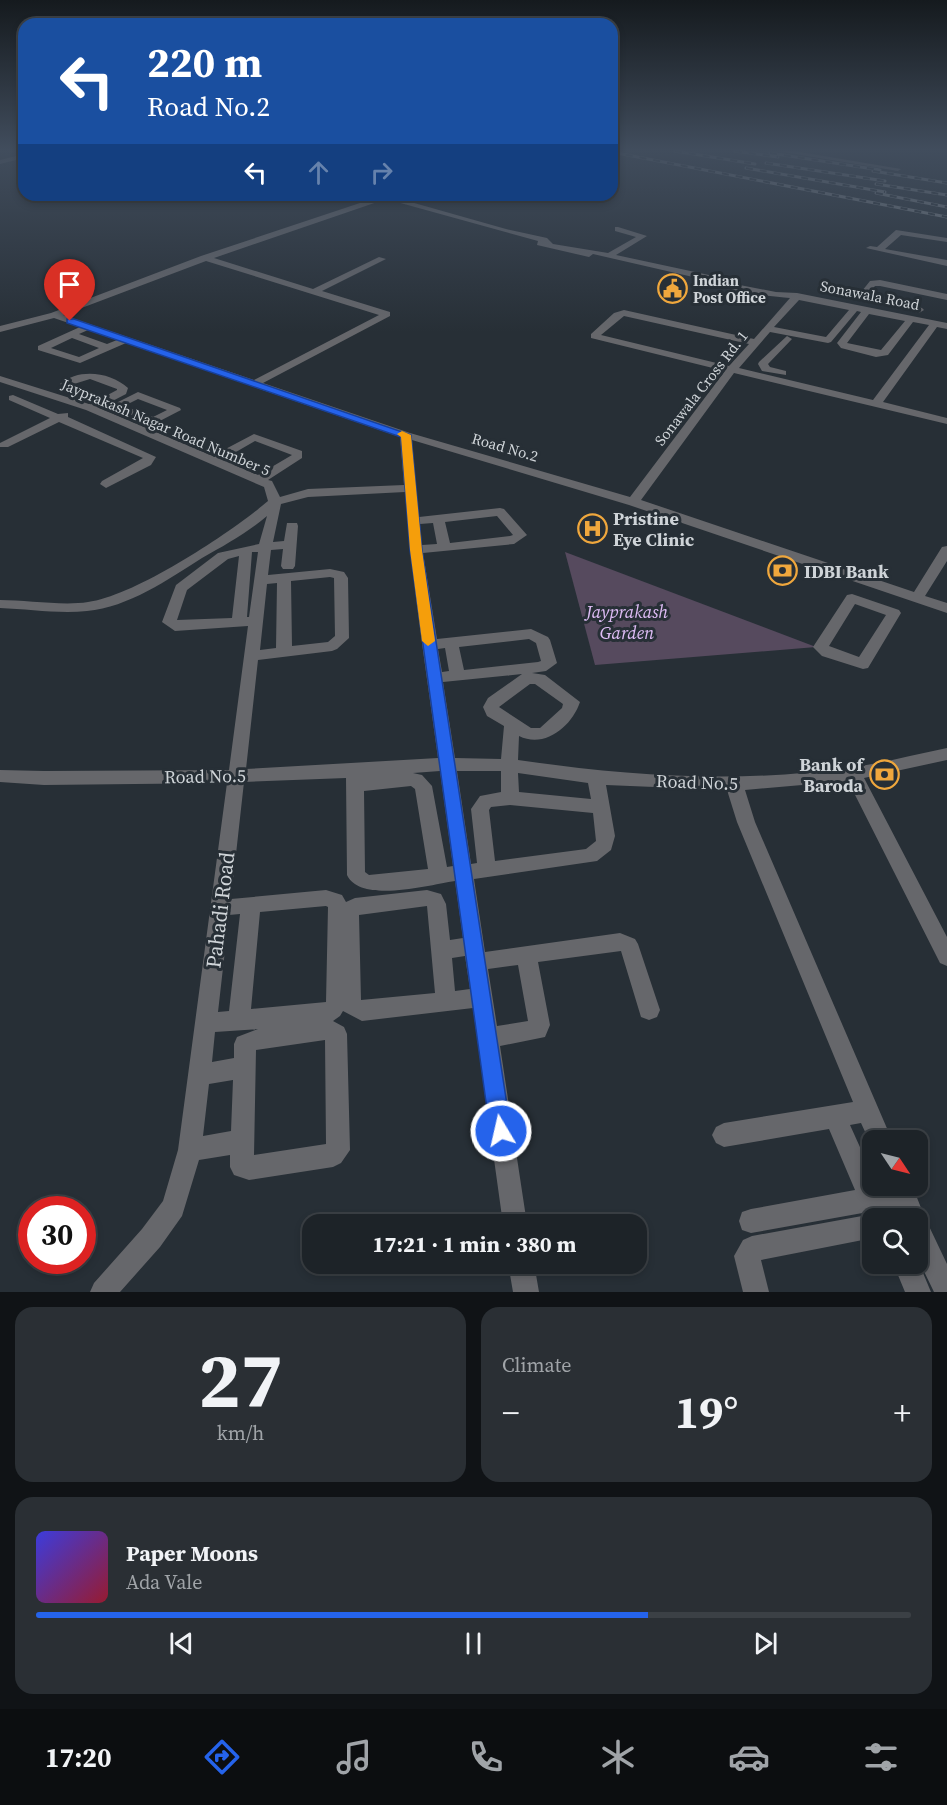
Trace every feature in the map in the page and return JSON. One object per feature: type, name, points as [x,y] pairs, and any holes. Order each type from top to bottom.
[{"type":"street","points":[[0,329],[54,315],[204,258],[341,211]]},
{"type":"street","name":"Sonawala Road","points":[[438,211],[504,231],[507,235],[538,243],[550,243],[616,261],[625,261]]},
{"type":"street","points":[[610,255],[643,236],[618,230]]},
{"type":"street","points":[[878,247],[896,232],[947,240]]},
{"type":"street","points":[[593,242],[621,249]]},
{"type":"street","points":[[878,247],[947,256]]},
{"type":"street","points":[[878,247],[947,264]]},
{"type":"street","name":"Sonawala Road","points":[[580,251],[610,255],[625,261],[776,295],[792,296],[947,326]]},
{"type":"street","points":[[204,258],[387,314],[253,384]]},
{"type":"street","points":[[315,291],[382,259]]},
{"type":"street","points":[[866,291],[873,283],[880,283],[945,293]]},
{"type":"street","name":"Sonawala Cross Rd. 1","points":[[633,502],[731,370],[792,296]]},
{"type":"street","points":[[893,304],[947,316]]},
{"type":"street","points":[[762,335],[828,340],[855,308]]},
{"type":"street","points":[[867,310],[842,344],[844,346],[876,354],[884,353],[911,319]]},
{"type":"street","points":[[814,345],[624,314],[617,315],[594,334],[599,339],[947,421]]},
{"type":"street","name":"Road No.2","points":[[54,315],[406,435],[633,502],[947,608]]},
{"type":"street","points":[[876,404],[935,323]]},
{"type":"street","points":[[87,327],[42,348],[78,361],[125,340]]},
{"type":"street","points":[[70,334],[108,348]]},
{"type":"street","points":[[787,339],[763,364],[763,367],[789,375]]},
{"type":"street","name":"Jayprakash Nagar Road Number 5","points":[[3,390],[17,384],[86,407],[262,478],[273,489],[275,502]]},
{"type":"street","points":[[3,390],[59,418],[148,456],[150,459],[106,484]]},
{"type":"street","points":[[4,445],[59,418],[103,402]]},
{"type":"street","points":[[108,416],[122,409]]},
{"type":"street","points":[[121,444],[145,431]]},
{"type":"street","points":[[406,435],[416,550],[429,645],[513,1214]]},
{"type":"street","points":[[223,462],[220,456],[254,437],[298,453],[298,456],[262,478]]},
{"type":"street","points":[[0,604],[87,607],[126,596],[247,526],[275,502],[308,493],[411,488]]},
{"type":"street","name":"Pahadi Road","points":[[103,1292],[152,1238],[173,1207],[190,1150],[265,546],[275,502]]},
{"type":"street","points":[[415,520],[500,512],[520,535],[514,540],[416,550]]},
{"type":"street","points":[[438,518],[444,547]]},
{"type":"street","points":[[284,652],[286,572],[292,526]]},
{"type":"street","points":[[256,621],[175,626],[169,622],[181,588],[223,556],[246,549],[290,544]]},
{"type":"street","points":[[239,622],[246,549]]},
{"type":"street","points":[[917,598],[947,550]]},
{"type":"street","points":[[244,577],[261,578],[286,572],[330,573],[339,575],[341,578],[341,641],[332,646],[252,656]]},
{"type":"street","points":[[876,605],[886,588]]},
{"type":"street","points":[[856,598],[876,605],[891,610],[895,614],[865,663],[860,664],[822,649],[821,645],[851,600],[856,598]]},
{"type":"street","points":[[429,645],[531,634],[543,640],[549,663],[541,667],[434,678]]},
{"type":"street","points":[[451,643],[458,675]]},
{"type":"street","points":[[527,678],[539,679],[572,702],[569,711],[544,734],[528,734],[512,724],[493,712],[491,707],[494,702],[527,678]]},
{"type":"street","points":[[510,798],[509,765],[512,724]]},
{"type":"street","name":"Road No.5","points":[[0,776],[355,778],[446,764],[509,765],[596,778],[734,784],[853,774],[947,753]]},
{"type":"street","points":[[853,774],[947,957]]},
{"type":"street","points":[[439,876],[423,786],[416,780],[355,778],[356,875],[364,882],[373,884],[462,874],[590,856],[604,845],[606,836],[596,778]]},
{"type":"street","points":[[734,784],[751,833],[876,1130]]},
{"type":"street","points":[[487,870],[480,809],[486,801],[510,798],[601,807]]},
{"type":"street","points":[[427,808],[452,806]]},
{"type":"street","points":[[206,1023],[327,1013],[333,1009],[337,1000],[338,906],[335,901],[326,898],[220,908]]},
{"type":"street","points":[[447,1002],[434,900],[427,898],[355,906],[350,911],[348,918],[351,1006],[362,1011],[447,1002],[480,998]]},
{"type":"street","points":[[239,1020],[251,905]]},
{"type":"street","points":[[441,950],[474,954],[527,955],[620,942],[628,945],[649,1010]]},
{"type":"street","points":[[486,1038],[537,1030],[540,1024],[527,955]]},
{"type":"street","points":[[328,1029],[336,1034],[339,1146],[336,1154],[245,1168],[242,1163],[241,1141],[243,1067],[245,1044],[251,1040],[328,1029]]},
{"type":"street","points":[[198,1075],[243,1067]]},
{"type":"street","points":[[724,1135],[867,1111]]},
{"type":"street","points":[[835,1117],[871,1199]]},
{"type":"street","points":[[190,1150],[241,1141]]},
{"type":"street","points":[[751,1221],[880,1196]]},
{"type":"street","points":[[756,1292],[747,1256],[752,1249],[862,1228]]},
{"type":"street","points":[[928,1252],[947,1292]]},
{"type":"street","points":[[523,1274],[526,1292]]},
{"type":"street","points":[[911,1274],[918,1292]]},
{"type":"green space","name":"Jayprakash Garden","points":[[565,552],[816,647],[595,665]]},
{"type":"railway","points":[[918,211],[947,217]]},
{"type":"slow traffic","points":[[402,434],[406,435],[416,550],[428,641]]},
{"type":"place","name":"Indian Post Office","points":[[672,289]]},
{"type":"place","name":"Pristine Eye Clinic","points":[[592,528]]},
{"type":"place","name":"IDBI Bank","points":[[783,571]]},
{"type":"place","name":"Bank of Baroda","points":[[884,774]]},
{"type":"route","points":[[70,321],[406,435],[416,550],[501,1131]]}]
